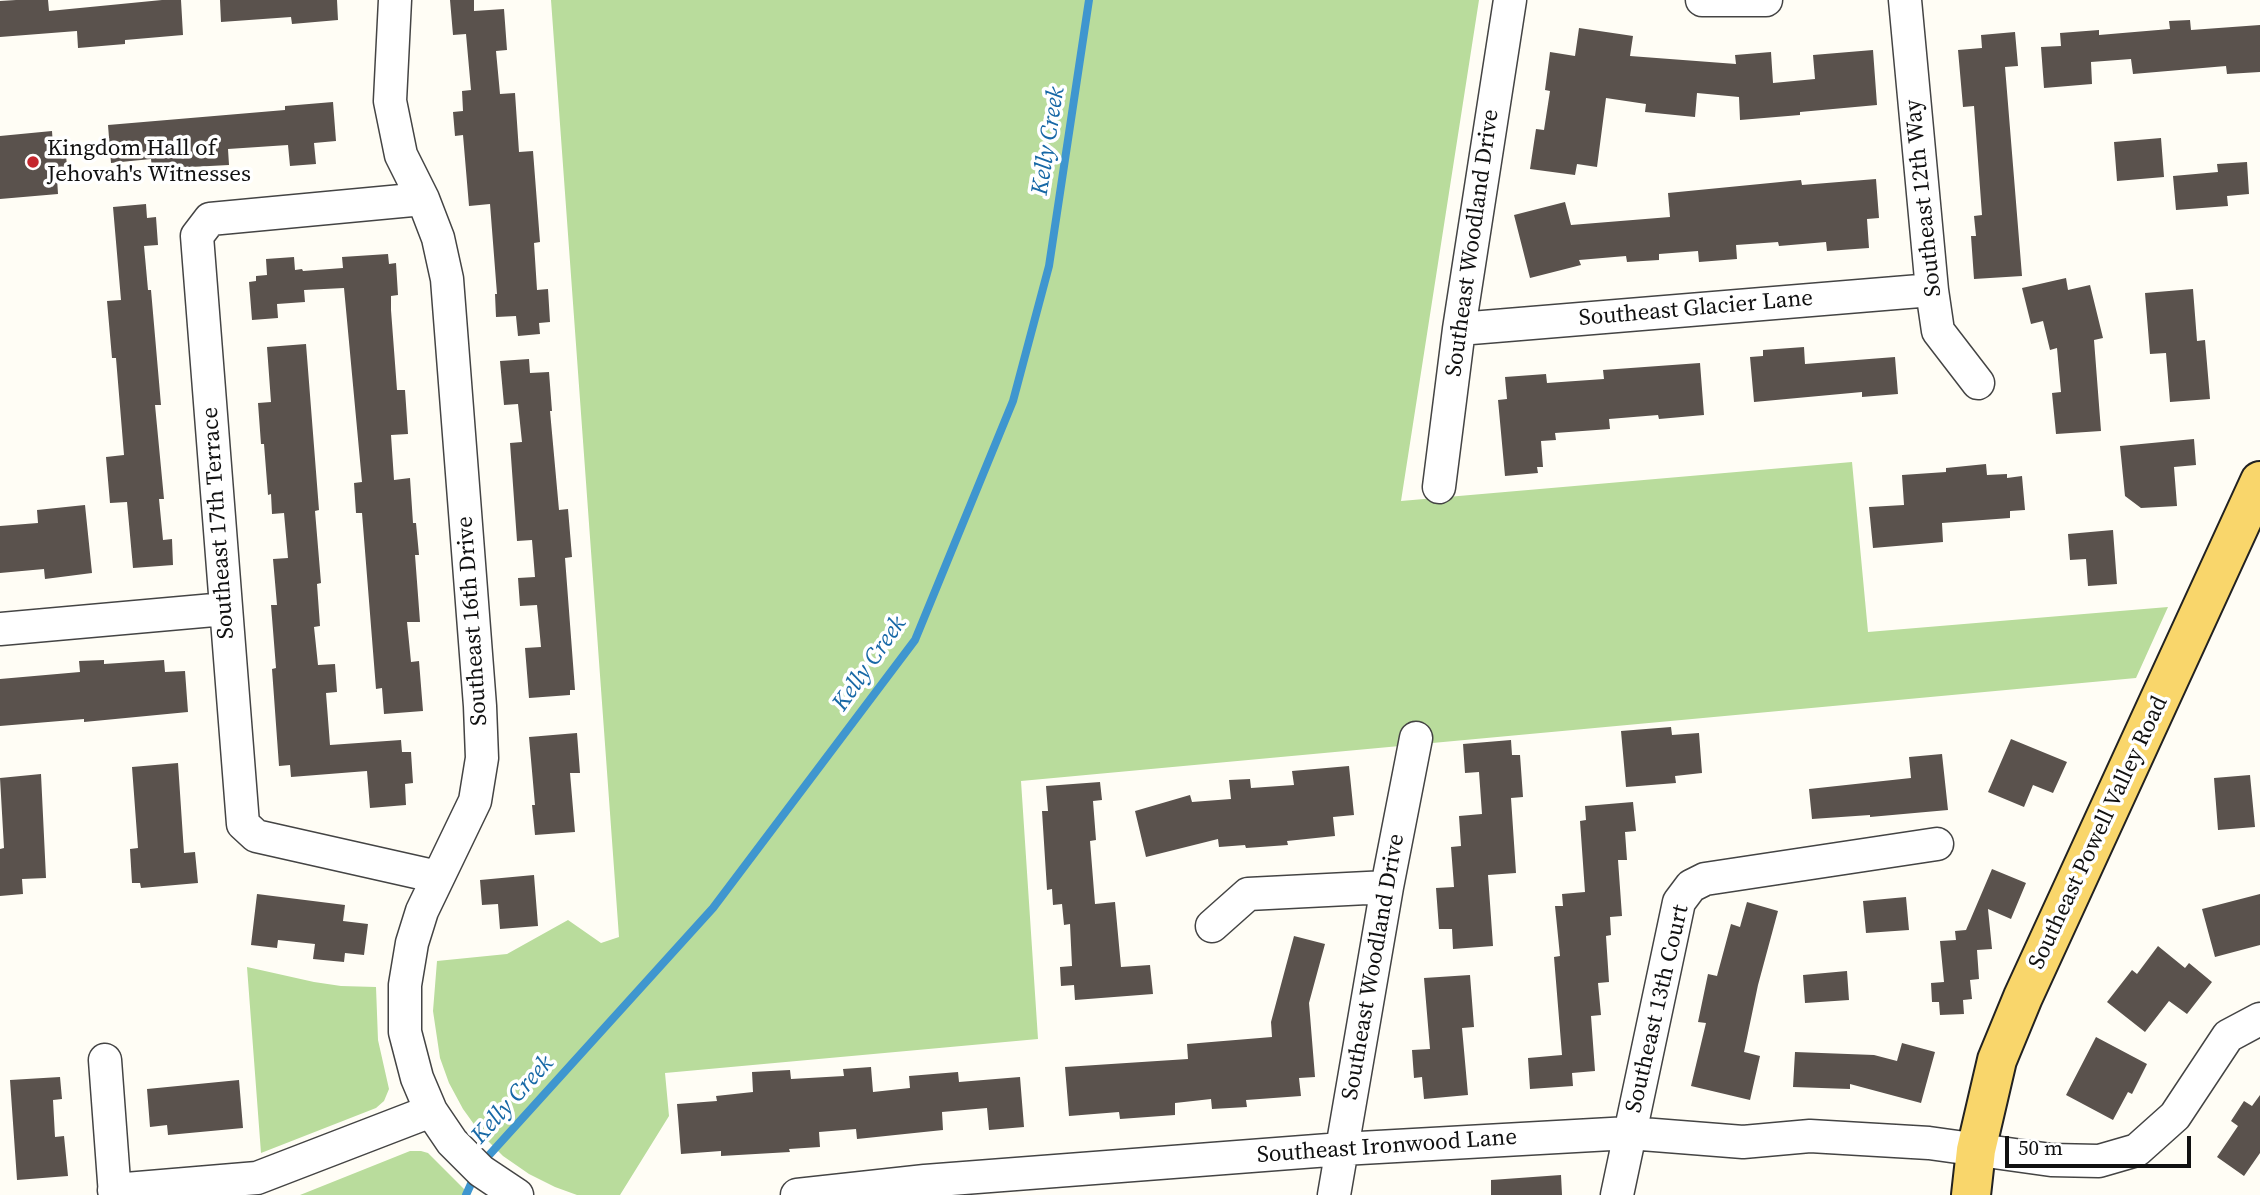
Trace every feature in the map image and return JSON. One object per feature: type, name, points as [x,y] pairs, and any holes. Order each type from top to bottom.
[{"type":"main road","name":"Southeast Powell Valley Road","points":[[1971,1195],[1976,1150],[1997,1060],[2023,997],[2260,481]]},
{"type":"street","name":"Southeast 16th Drive","points":[[395,0],[390,101],[401,155],[423,199],[438,238],[447,279],[482,758],[475,801],[422,911],[412,943],[405,985],[405,1032],[417,1078],[431,1111],[452,1142],[481,1171],[517,1195]]},
{"type":"street","name":"Southeast Woodland Drive","points":[[1439,486],[1459,329],[1510,0]]},
{"type":"street","points":[[1702,0],[1766,0]]},
{"type":"street","name":"Southeast 12th Way","points":[[1905,0],[1938,331],[1978,383]]},
{"type":"street","name":"Southeast 17th Terrace","points":[[423,199],[210,219],[197,236],[243,824],[256,836],[438,877]]},
{"type":"street","name":"Southeast Glacier Lane","points":[[1459,329],[1932,290]]},
{"type":"street","points":[[0,629],[225,609]]},
{"type":"street","name":"Southeast Woodland Drive","points":[[1334,1195],[1387,887],[1416,738]]},
{"type":"street","name":"Southeast 13th Court","points":[[1618,1195],[1679,902],[1691,886],[1705,879],[1937,844]]},
{"type":"street","points":[[1212,926],[1248,894],[1387,887]]},
{"type":"street","name":"Southeast Ironwood Lane","points":[[797,1195],[925,1188],[1342,1149],[1629,1133],[1744,1142],[1810,1136],[1929,1143],[2051,1160],[2099,1161],[2137,1150],[2175,1116],[2228,1036],[2260,1019]]},
{"type":"street","points":[[105,1060],[115,1193],[257,1178],[431,1111]]},
{"type":"green space","points":[[551,0],[1479,0],[1401,501],[1852,462],[1868,632],[2168,607],[2136,678],[1021,781],[1038,1039],[665,1073],[669,1116],[620,1195],[577,1195],[555,1187],[529,1174],[503,1156],[481,1134],[463,1109],[440,1058],[433,1011],[437,961],[507,954],[568,920],[601,943],[619,937]]},
{"type":"green space","points":[[247,967],[314,982],[376,987],[378,1040],[389,1089],[384,1101],[376,1108],[261,1153]]},
{"type":"green space","points":[[410,1151],[428,1153],[470,1195],[300,1195]]},
{"type":"building","points":[[48,0],[49,11],[181,0],[183,35],[125,40],[125,44],[78,48],[77,31],[0,37],[0,1]]},
{"type":"building","points":[[220,0],[337,0],[338,20],[292,24],[291,17],[221,22]]},
{"type":"building","points":[[450,0],[474,0],[474,11],[504,9],[507,50],[496,51],[500,94],[515,93],[519,152],[533,151],[540,242],[534,243],[537,290],[548,289],[550,322],[539,323],[540,334],[518,336],[516,316],[496,317],[497,294],[490,204],[469,206],[463,135],[455,136],[453,112],[463,111],[462,91],[471,90],[466,34],[453,35]]},
{"type":"building","points":[[2190,20],[2191,30],[2260,25],[2260,72],[2227,74],[2226,66],[2133,74],[2131,59],[2091,62],[2092,84],[2044,88],[2041,47],[2061,46],[2060,33],[2099,30],[2099,35],[2170,29],[2169,21]]},
{"type":"building","points":[[1579,28],[1633,36],[1630,56],[1736,64],[1735,55],[1771,52],[1773,83],[1815,79],[1813,55],[1873,50],[1877,105],[1740,120],[1739,97],[1697,93],[1695,117],[1645,112],[1646,104],[1606,98],[1597,167],[1577,164],[1575,175],[1530,169],[1536,129],[1544,130],[1550,91],[1545,90],[1550,52],[1575,56]]},
{"type":"building","points":[[2015,32],[2018,66],[2005,67],[2022,276],[1974,279],[1971,236],[1976,236],[1974,216],[1982,215],[1974,106],[1963,107],[1958,50],[1982,48],[1981,35]]},
{"type":"building","points":[[333,102],[336,141],[314,143],[316,164],[290,166],[288,145],[228,149],[229,165],[152,169],[151,159],[111,163],[108,125],[285,110],[285,106]]},
{"type":"building","name":"Kingdom Hall of Jehovah's Witnesses","points":[[52,131],[53,146],[65,144],[68,177],[57,178],[58,194],[0,199],[0,136]]},
{"type":"building","points":[[2161,138],[2164,177],[2117,181],[2114,142]]},
{"type":"building","points":[[2247,162],[2249,194],[2227,196],[2228,206],[2176,210],[2173,176],[2218,172],[2217,164]]},
{"type":"building","points":[[1876,179],[1879,218],[1867,219],[1869,248],[1827,251],[1826,242],[1779,246],[1778,242],[1736,245],[1737,259],[1699,262],[1698,251],[1659,254],[1659,260],[1627,262],[1626,256],[1579,260],[1581,265],[1530,278],[1514,215],[1565,202],[1571,225],[1670,217],[1668,193],[1801,180],[1802,185]]},
{"type":"building","points":[[146,204],[147,218],[156,217],[158,245],[144,246],[148,290],[151,290],[161,405],[155,405],[164,499],[159,499],[163,540],[172,539],[173,565],[133,568],[127,502],[110,503],[106,457],[124,455],[116,358],[112,358],[107,301],[121,300],[113,207]]},
{"type":"building","points":[[388,254],[389,264],[396,263],[398,295],[391,296],[391,310],[397,390],[405,390],[408,434],[391,435],[394,480],[410,478],[413,523],[416,523],[419,555],[415,555],[420,622],[407,622],[411,662],[419,661],[423,711],[384,714],[382,688],[376,689],[362,513],[356,513],[354,483],[362,482],[344,288],[304,290],[305,302],[277,304],[278,318],[252,320],[249,282],[256,281],[256,276],[267,275],[266,259],[294,257],[295,270],[303,271],[343,268],[342,257]]},
{"type":"building","points":[[2066,278],[2068,290],[2090,285],[2103,338],[2094,340],[2101,431],[2056,434],[2052,393],[2061,392],[2057,348],[2050,350],[2043,321],[2031,324],[2022,288]]},
{"type":"building","points":[[2193,289],[2197,341],[2205,340],[2210,399],[2170,402],[2166,353],[2150,354],[2145,293]]},
{"type":"building","points":[[306,344],[319,510],[315,511],[321,583],[317,584],[320,626],[314,627],[318,665],[335,664],[337,692],[326,693],[330,745],[401,740],[402,752],[411,752],[413,783],[405,784],[406,805],[370,808],[367,771],[291,777],[290,765],[279,766],[272,669],[276,668],[271,605],[277,605],[273,559],[288,558],[284,513],[272,514],[271,494],[268,495],[258,403],[271,402],[267,347]]},
{"type":"building","points":[[1804,347],[1805,364],[1895,357],[1898,394],[1862,397],[1862,392],[1754,402],[1750,357],[1763,356],[1763,350]]},
{"type":"building","points":[[529,359],[530,373],[549,372],[559,510],[568,509],[572,557],[565,558],[575,690],[570,690],[570,695],[529,698],[525,648],[541,647],[537,605],[520,606],[518,578],[535,577],[532,540],[517,541],[510,443],[522,442],[518,404],[504,405],[500,361]]},
{"type":"building","points":[[1700,363],[1704,415],[1659,419],[1658,415],[1609,419],[1610,429],[1555,433],[1556,440],[1541,441],[1543,467],[1537,467],[1538,473],[1505,476],[1498,400],[1507,399],[1505,377],[1546,374],[1547,383],[1604,379],[1603,370]]},
{"type":"building","points":[[2194,439],[2196,465],[2174,467],[2177,506],[2141,508],[2125,496],[2120,446]]},
{"type":"building","points":[[1986,464],[1987,475],[2007,474],[2007,478],[2022,476],[2025,510],[2010,511],[2010,518],[1942,523],[1943,542],[1873,548],[1869,507],[1904,505],[1902,475],[1946,472],[1946,468]]},
{"type":"building","points":[[85,505],[92,573],[45,579],[44,569],[0,573],[0,526],[38,523],[37,510]]},
{"type":"building","points":[[2113,530],[2117,584],[2088,586],[2086,559],[2070,560],[2068,534]]},
{"type":"building","points":[[104,660],[104,664],[164,660],[165,672],[185,671],[188,712],[84,722],[84,719],[0,726],[0,679],[80,672],[79,661]]},
{"type":"building","points":[[1671,727],[1672,735],[1699,733],[1702,773],[1675,776],[1676,783],[1626,787],[1621,731]]},
{"type":"building","points":[[577,733],[580,773],[570,773],[575,832],[535,835],[529,737]]},
{"type":"building","points":[[2011,739],[2067,762],[2053,793],[2033,785],[2024,807],[1988,792]]},
{"type":"building","points":[[1511,740],[1512,755],[1520,755],[1523,797],[1511,798],[1516,873],[1488,875],[1493,946],[1453,949],[1452,929],[1439,929],[1436,888],[1454,887],[1451,847],[1461,846],[1459,816],[1482,814],[1479,772],[1465,773],[1463,744]]},
{"type":"building","points":[[1942,754],[1948,810],[1812,819],[1809,789],[1911,778],[1909,757]]},
{"type":"building","points":[[178,763],[184,853],[195,852],[198,883],[141,888],[140,883],[132,883],[130,849],[138,848],[132,767]]},
{"type":"building","points":[[1349,766],[1354,815],[1333,817],[1335,836],[1287,841],[1288,845],[1246,848],[1245,845],[1219,847],[1218,839],[1146,857],[1135,811],[1190,795],[1192,802],[1231,799],[1229,780],[1250,779],[1251,788],[1294,785],[1292,771]]},
{"type":"building","points":[[41,774],[46,878],[22,879],[23,894],[0,896],[0,849],[4,848],[0,778]]},
{"type":"building","points":[[2250,775],[2255,827],[2218,830],[2214,778]]},
{"type":"building","points":[[1100,782],[1102,800],[1093,801],[1096,840],[1090,841],[1095,904],[1115,902],[1121,967],[1150,965],[1153,994],[1075,1000],[1074,985],[1061,986],[1060,967],[1072,966],[1070,924],[1064,925],[1062,904],[1053,905],[1052,889],[1047,890],[1042,811],[1048,811],[1046,786]]},
{"type":"building","points":[[1633,802],[1636,831],[1625,832],[1627,860],[1618,860],[1622,916],[1610,917],[1611,935],[1606,936],[1609,982],[1598,983],[1601,1015],[1591,1016],[1595,1071],[1572,1073],[1573,1086],[1530,1089],[1528,1058],[1562,1055],[1554,957],[1560,956],[1555,906],[1563,906],[1562,894],[1585,892],[1580,821],[1586,820],[1585,806]]},
{"type":"building","points":[[1992,869],[2026,883],[2011,919],[1988,909],[1992,949],[1977,950],[1979,979],[1970,980],[1972,999],[1963,1000],[1964,1014],[1940,1015],[1939,1002],[1932,1002],[1931,983],[1944,982],[1940,941],[1956,940],[1955,931],[1966,930]]},
{"type":"building","points":[[534,875],[538,926],[500,929],[498,904],[482,905],[480,880]]},
{"type":"building","points":[[257,894],[345,905],[343,921],[368,924],[364,955],[345,953],[344,962],[313,959],[315,944],[278,940],[277,948],[251,945]]},
{"type":"building","points":[[2260,894],[2260,945],[2215,957],[2202,909]]},
{"type":"building","points":[[1906,897],[1909,930],[1866,933],[1863,901]]},
{"type":"building","points":[[1747,902],[1778,911],[1744,1052],[1760,1056],[1750,1100],[1691,1086],[1706,1023],[1698,1022],[1708,974],[1717,976],[1731,924],[1740,927]]},
{"type":"building","points":[[1294,936],[1325,944],[1309,1003],[1315,1077],[1299,1078],[1301,1096],[1246,1100],[1247,1107],[1212,1109],[1211,1099],[1175,1103],[1175,1115],[1120,1119],[1119,1112],[1069,1116],[1065,1067],[1188,1059],[1187,1044],[1272,1037],[1271,1022]]},
{"type":"building","points":[[2158,946],[2185,968],[2189,963],[2212,982],[2187,1014],[2169,1001],[2145,1032],[2107,1002],[2132,970],[2137,974]]},
{"type":"building","points":[[1847,971],[1849,1000],[1805,1003],[1803,975]]},
{"type":"building","points":[[1470,975],[1474,1027],[1462,1028],[1468,1095],[1424,1099],[1422,1077],[1414,1078],[1412,1050],[1430,1049],[1424,978]]},
{"type":"building","points":[[2096,1037],[2147,1064],[2132,1094],[2128,1092],[2113,1120],[2066,1095]]},
{"type":"building","points":[[1902,1043],[1935,1052],[1921,1103],[1850,1084],[1850,1089],[1793,1087],[1795,1052],[1874,1055],[1897,1061]]},
{"type":"building","points":[[871,1067],[873,1092],[910,1088],[909,1076],[958,1072],[959,1082],[1020,1077],[1024,1127],[989,1130],[987,1108],[942,1112],[943,1130],[857,1139],[856,1129],[819,1132],[820,1147],[789,1149],[790,1152],[721,1156],[721,1151],[681,1154],[677,1104],[717,1101],[716,1096],[753,1092],[752,1072],[790,1070],[791,1079],[844,1076],[843,1069]]},
{"type":"building","points":[[60,1077],[62,1099],[53,1100],[55,1137],[64,1136],[68,1176],[17,1180],[10,1080]]},
{"type":"building","points":[[239,1080],[243,1128],[168,1135],[167,1125],[150,1127],[147,1089]]},
{"type":"building","points":[[2260,1095],[2260,1153],[2244,1176],[2217,1157],[2238,1126],[2231,1121],[2244,1101],[2252,1106]]},
{"type":"building","points":[[1561,1175],[1562,1195],[1491,1195],[1491,1180]]},
{"type":"waterway","name":"Kelly Creek","points":[[481,1164],[713,908],[915,640],[1013,401],[1049,266],[1089,0]]},
{"type":"waterway","name":"Kelly Creek","points":[[466,1195],[475,1175]]},
{"type":"place","name":"Kingdom Hall of Jehovah's Witnesses","points":[[33,162]]}]
